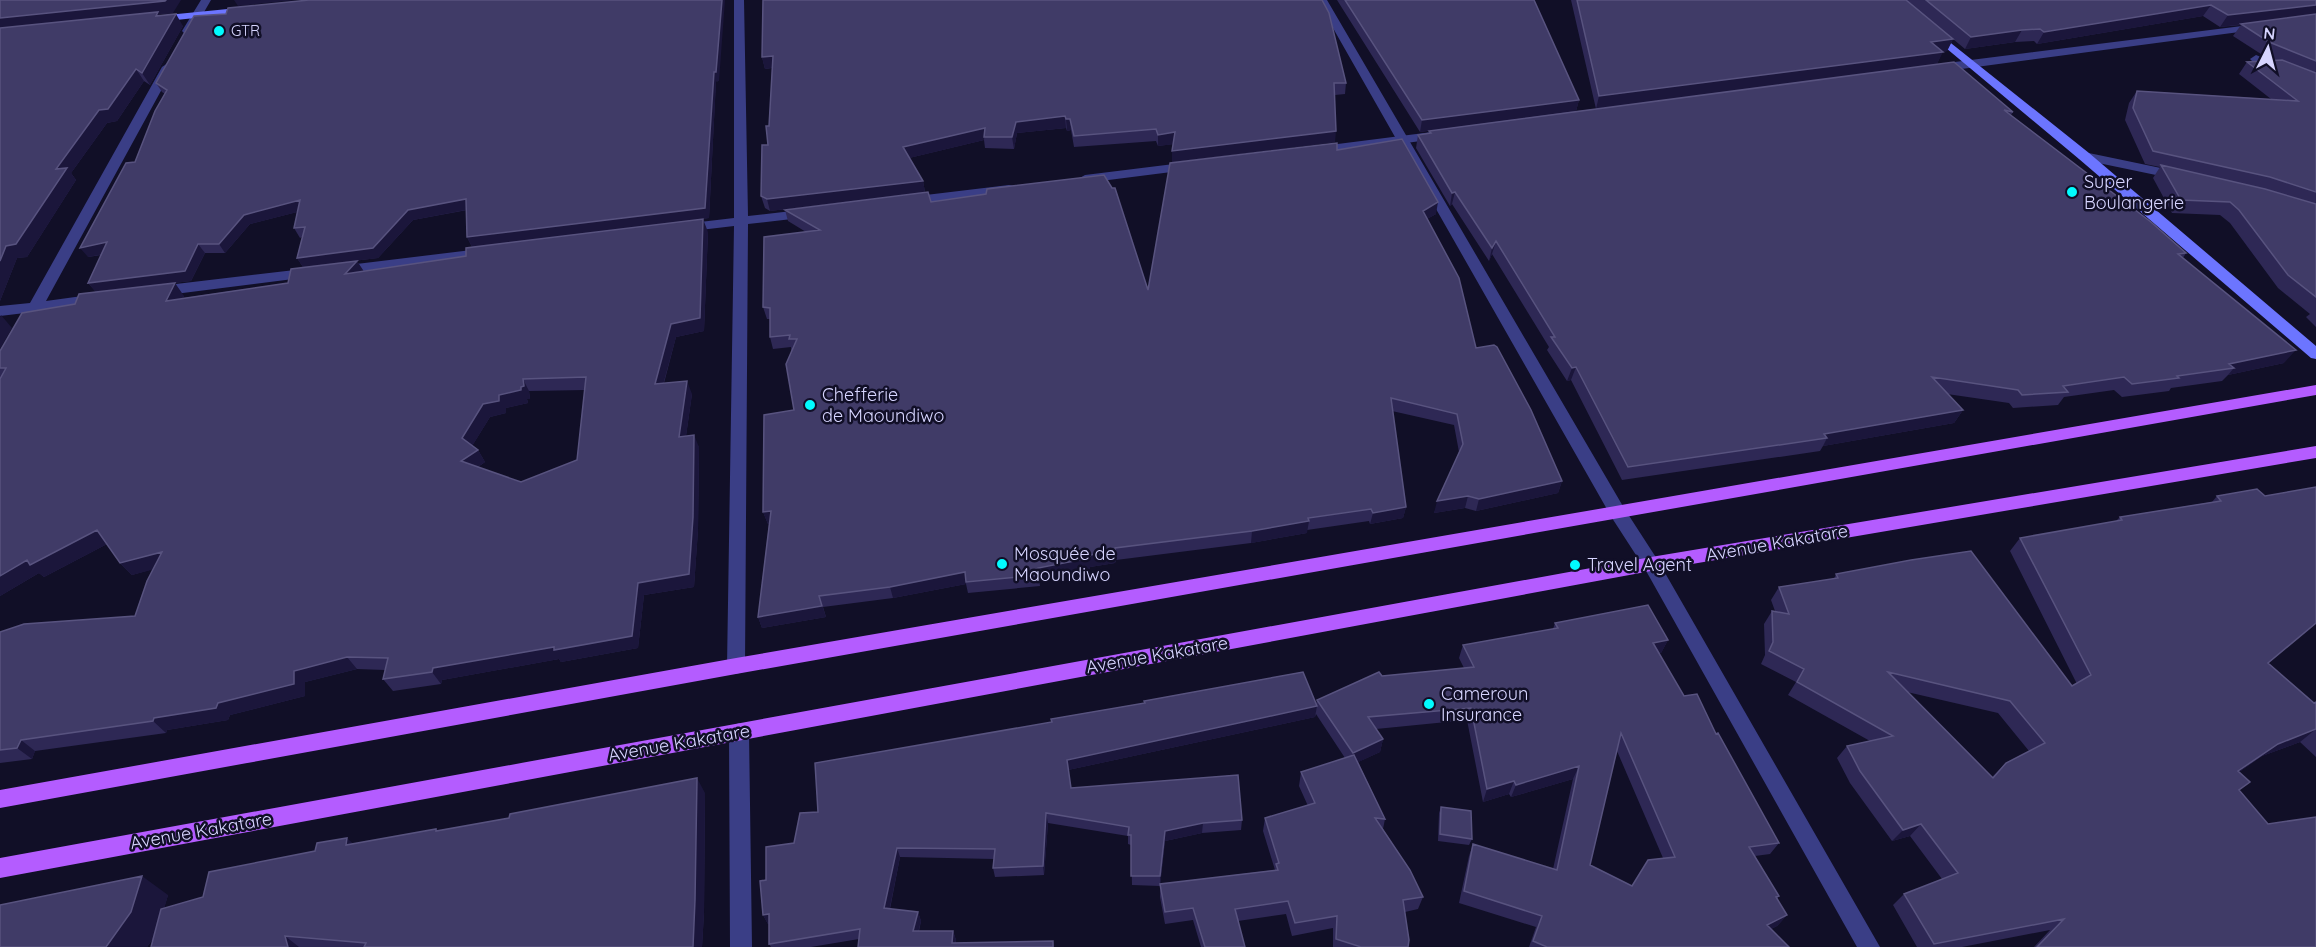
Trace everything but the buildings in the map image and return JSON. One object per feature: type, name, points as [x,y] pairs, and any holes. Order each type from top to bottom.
[{"type":"main road","points":[[150,20],[256,9]]},
{"type":"main road","points":[[1920,21],[2084,156],[2316,354]]},
{"type":"main road","points":[[0,799],[736,666],[2316,390]]},
{"type":"main road","name":"Avenue Kakatare","points":[[0,868],[1651,564],[2316,452]]},
{"type":"street","points":[[23,327],[206,0]]},
{"type":"street","points":[[736,666],[741,221],[739,0]]},
{"type":"street","points":[[1322,0],[1405,140],[1618,513],[1651,564],[1869,947]]},
{"type":"street","points":[[1924,70],[2268,26]]},
{"type":"street","points":[[2256,59],[2316,83]]},
{"type":"street","points":[[1298,153],[1452,134]]},
{"type":"street","points":[[2084,156],[2196,180]]},
{"type":"street","points":[[1073,181],[1203,165]]},
{"type":"street","points":[[895,203],[1026,187]]},
{"type":"street","points":[[671,230],[824,211]]},
{"type":"street","points":[[141,294],[506,250]]},
{"type":"street","points":[[0,311],[106,298]]},
{"type":"street","points":[[740,732],[741,947]]},
{"type":"place","name":"GTR","points":[[219,31]]},
{"type":"place","name":"Super Boulangerie","points":[[2072,192]]},
{"type":"place","name":"Chefferie de Maoundiwo","points":[[810,405]]},
{"type":"place","name":"Mosquée de Maoundiwo","points":[[1002,564]]},
{"type":"place","name":"Travel Agent","points":[[1575,565]]},
{"type":"place","name":"Cameroun Insurance","points":[[1429,704]]}]
